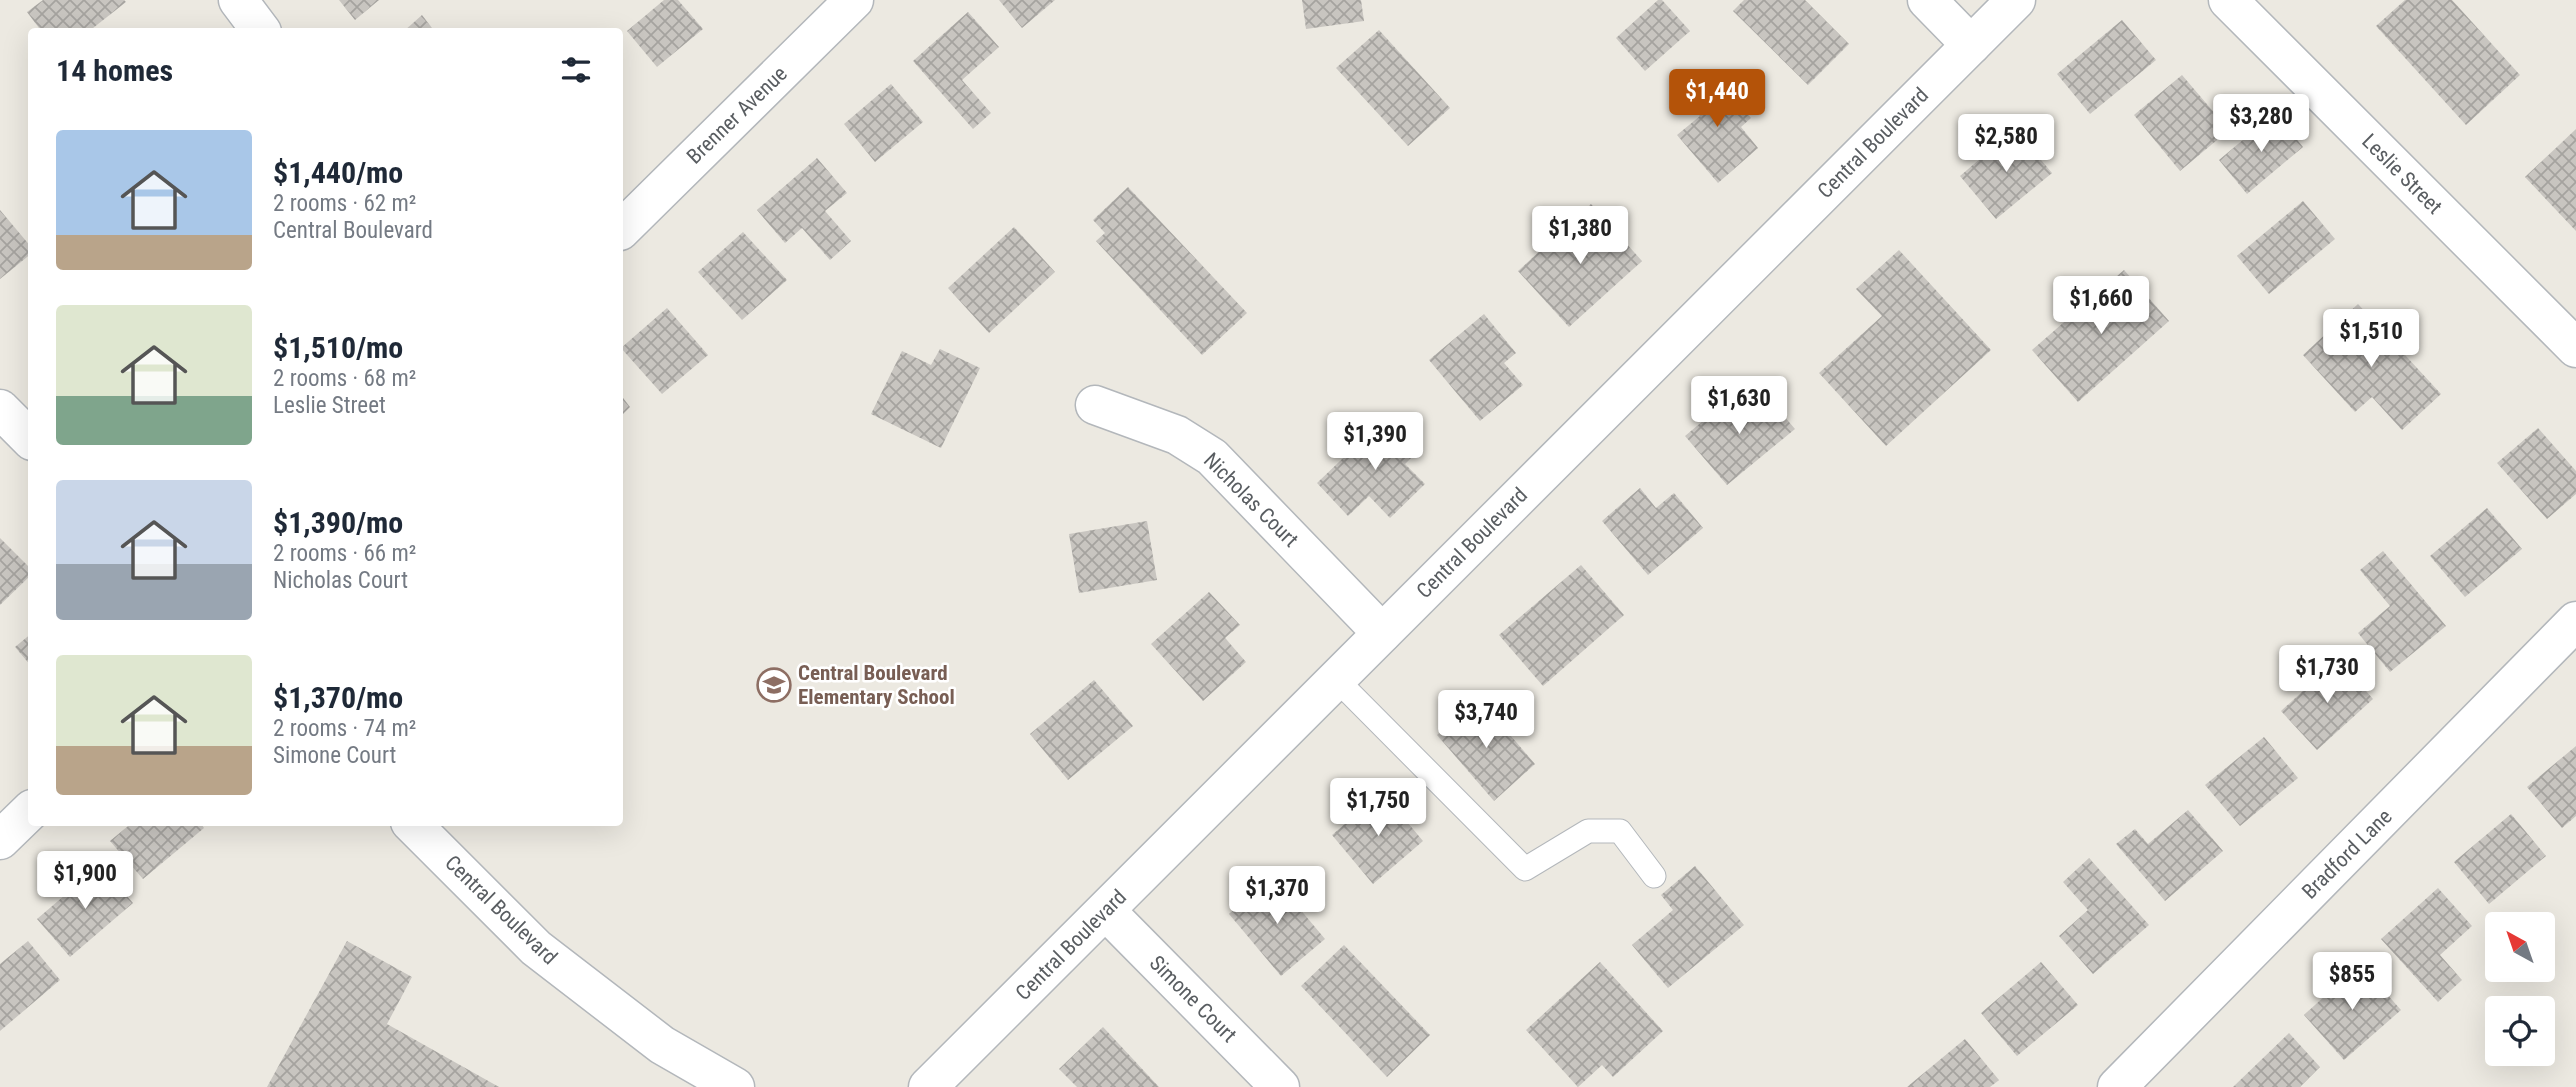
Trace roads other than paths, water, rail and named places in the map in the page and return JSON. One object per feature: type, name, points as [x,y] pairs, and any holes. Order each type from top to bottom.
[{"type":"street","points":[[238,0],[259,28]]},
{"type":"street","name":"Brenner Avenue","points":[[623,228],[854,0]]},
{"type":"street","points":[[1927,0],[1971,45]]},
{"type":"street","name":"Central Boulevard","points":[[928,1087],[2016,0]]},
{"type":"street","name":"Leslie Street","points":[[2228,0],[2576,348]]},
{"type":"street","name":"Nicholas Court","points":[[1095,405],[1177,435],[1212,457],[1382,633]]},
{"type":"street","points":[[0,409],[28,437]]},
{"type":"street","name":"Bradford Lane","points":[[2118,1087],[2576,621]]},
{"type":"street","points":[[0,840],[28,813]]},
{"type":"street","name":"Central Boulevard","points":[[414,826],[536,948],[662,1045],[736,1087]]},
{"type":"street","name":"Simone Court","points":[[1106,911],[1280,1087]]},
{"type":"lane","points":[[1336,679],[1525,869],[1588,831],[1620,831],[1654,876]]},
{"type":"place","name":"Central Boulevard Elementary School","points":[[774,685]]}]
